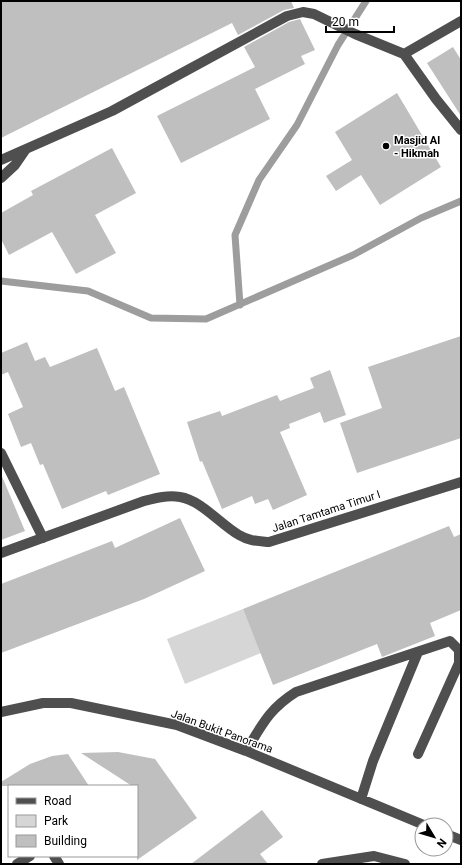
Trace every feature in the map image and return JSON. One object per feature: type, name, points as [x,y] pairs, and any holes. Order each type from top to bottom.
[{"type":"street","points":[[1,160],[112,111],[287,16],[303,12],[314,14],[355,34],[404,54],[436,99],[461,130]]},
{"type":"street","points":[[404,54],[461,21]]},
{"type":"street","points":[[1,178],[15,165],[26,149]]},
{"type":"street","points":[[1,453],[43,538]]},
{"type":"street","name":"Jalan Tamtama Timur I","points":[[1,553],[144,501],[165,496],[182,497],[192,502],[239,535],[252,541],[269,542],[461,482]]},
{"type":"street","points":[[246,751],[270,712],[282,701],[296,692],[450,641],[459,650],[459,663],[418,754]]},
{"type":"street","points":[[361,799],[373,761],[418,652]]},
{"type":"street","name":"Jalan Bukit Panorama","points":[[1,712],[43,703],[71,703],[177,725],[246,751],[414,821]]},
{"type":"street","points":[[322,864],[374,856],[405,864]]},
{"type":"street","points":[[17,864],[28,857]]},
{"type":"green space","points":[[243,609],[261,653],[185,684],[167,639]]},
{"type":"building","points":[[1,1],[291,1],[294,8],[284,10],[238,35],[232,23],[1,138]]},
{"type":"building","points":[[300,19],[315,50],[301,56],[305,64],[255,89],[270,119],[181,163],[157,116],[255,67],[244,47],[289,22]]},
{"type":"building","points":[[453,47],[461,60],[461,116],[427,63]]},
{"type":"building","name":"Masjid Al - Hikmah","points":[[397,93],[441,167],[380,205],[361,175],[336,191],[326,176],[352,160],[335,132]]},
{"type":"building","points":[[112,148],[136,193],[95,215],[116,253],[76,274],[52,232],[9,255],[1,239],[1,213],[33,195],[31,191]]},
{"type":"building","points":[[461,336],[461,438],[357,473],[340,423],[382,408],[368,367]]},
{"type":"building","points":[[27,342],[35,361],[45,357],[50,367],[97,348],[115,391],[124,387],[160,474],[108,495],[106,491],[62,509],[43,464],[40,465],[31,443],[21,447],[8,414],[23,407],[8,372],[1,375],[1,353]]},
{"type":"building","points":[[330,370],[346,415],[324,423],[320,412],[289,424],[290,428],[280,432],[307,495],[273,510],[268,499],[255,504],[252,496],[222,509],[202,461],[200,462],[187,422],[220,411],[222,416],[277,395],[280,401],[314,388],[310,378]]},
{"type":"building","points":[[1,474],[25,531],[1,540]]},
{"type":"building","points":[[180,518],[205,571],[144,599],[1,653],[1,584],[112,541],[115,548]]},
{"type":"building","points":[[449,526],[454,537],[461,534],[461,610],[430,623],[435,636],[382,657],[377,644],[273,685],[243,609]]},
{"type":"building","points":[[118,752],[155,759],[197,818],[137,860],[138,785],[130,785],[81,753]]},
{"type":"building","points":[[68,754],[88,785],[1,786],[1,782],[30,764],[52,756]]},
{"type":"building","points":[[262,810],[283,837],[260,854],[268,864],[191,864]]},
{"type":"waterway","points":[[240,305],[235,235],[259,180],[297,125],[338,45],[366,1]]},
{"type":"waterway","points":[[1,281],[88,291],[151,318],[206,319],[353,255],[421,218],[461,201]]},
{"type":"place","name":"Masjid Al - Hikmah","points":[[386,146]]}]
